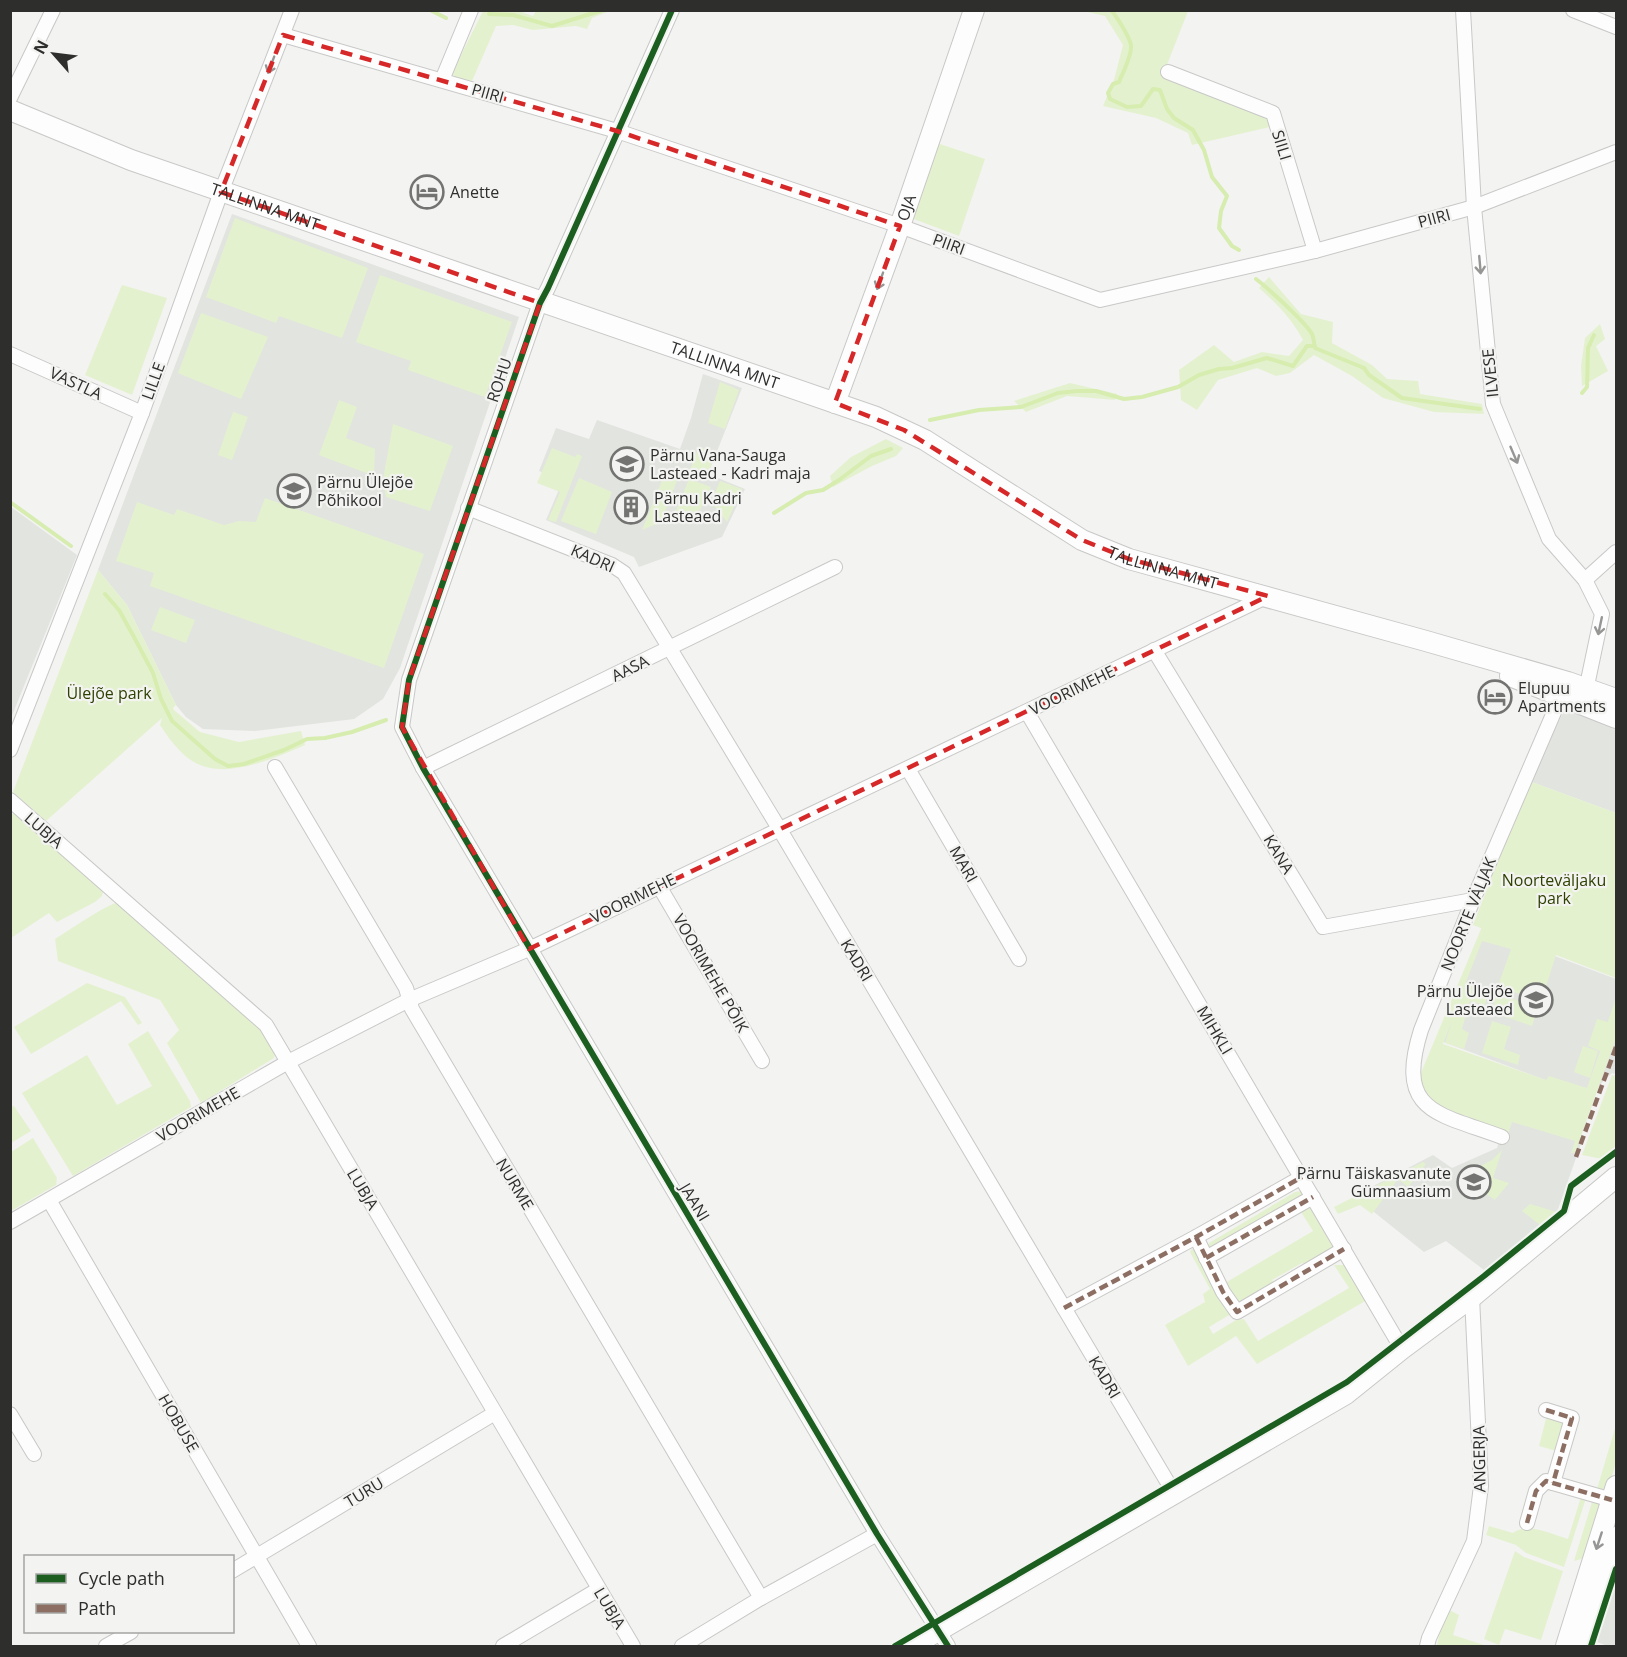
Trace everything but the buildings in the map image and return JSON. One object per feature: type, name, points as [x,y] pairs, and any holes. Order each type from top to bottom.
[{"type":"main road","name":"OJA","points":[[835,403],[900,226],[974,10]]},
{"type":"main road","name":"TALLINNA MNT","points":[[10,110],[131,160],[221,192],[876,417],[924,440],[1082,540],[1129,559],[1426,641],[1585,697],[1617,718]]},
{"type":"main road","name":"TALLINNA MNT","points":[[1585,697],[1617,699]]},
{"type":"main road","points":[[912,1647],[943,1639],[1174,1493],[1346,1394],[1472,1297],[1617,1177]]},
{"type":"main road","points":[[1566,1647],[1614,1493]]},
{"type":"main road","points":[[1581,1647],[1617,1537]]},
{"type":"street","points":[[10,98],[52,10]]},
{"type":"street","name":"LILLE","points":[[10,750],[142,413],[221,192],[292,10]]},
{"type":"street","points":[[441,80],[471,10]]},
{"type":"street","name":"ROHU","points":[[423,768],[402,727],[409,680],[540,303],[672,10]]},
{"type":"street","name":"ILVESE","points":[[1463,10],[1474,207],[1493,404],[1549,539],[1585,580],[1602,614],[1585,697]]},
{"type":"street","points":[[1573,10],[1617,27]]},
{"type":"street","name":"PIIRI","points":[[283,35],[617,131],[900,226],[1100,300],[1183,279],[1315,251],[1474,207],[1617,153]]},
{"type":"street","name":"SIILI","points":[[1168,72],[1272,113],[1315,251]]},
{"type":"street","name":"VASTLA","points":[[10,354],[142,413]]},
{"type":"street","name":"KADRI","points":[[468,508],[612,565],[624,573],[780,830],[1174,1493]]},
{"type":"street","points":[[1585,580],[1617,552]]},
{"type":"street","name":"AASA","points":[[423,768],[835,567]]},
{"type":"street","name":"VOORIMEHE","points":[[10,1222],[288,1062],[409,1000],[529,949],[1268,596]]},
{"type":"street","name":"KANA","points":[[1154,651],[1323,927],[1473,900]]},
{"type":"street","name":"NOORTE VÄLJAK","points":[[1502,1137],[1438,1114],[1424,1105],[1414,1082],[1412,1067],[1414,1052],[1473,900],[1564,690]]},
{"type":"street","name":"MIHKLI","points":[[1026,712],[1402,1349]]},
{"type":"street","name":"NURME","points":[[275,767],[406,988],[412,1009],[761,1598]]},
{"type":"street","name":"JAANI","points":[[423,768],[877,1534],[943,1639]]},
{"type":"street","name":"MARI","points":[[908,769],[1019,959]]},
{"type":"street","name":"LUBJA","points":[[10,800],[266,1024],[633,1647]]},
{"type":"street","name":"VOORIMEHE PÕIK","points":[[659,886],[762,1061]]},
{"type":"street","points":[[1064,1308],[1302,1177]]},
{"type":"street","points":[[1206,1258],[1313,1197]]},
{"type":"street","name":"HOBUSE","points":[[49,1200],[309,1647]]},
{"type":"street","points":[[1196,1237],[1224,1292],[1237,1312],[1344,1249]]},
{"type":"street","name":"ANGERJA","points":[[1427,1647],[1429,1638],[1474,1541],[1481,1486],[1472,1297]]},
{"type":"street","points":[[1546,1410],[1572,1418],[1553,1483]]},
{"type":"street","name":"TURU","points":[[234,1570],[495,1413]]},
{"type":"street","points":[[10,1414],[34,1454]]},
{"type":"street","points":[[1527,1523],[1536,1491],[1546,1481],[1614,1493]]},
{"type":"street","points":[[682,1647],[761,1598],[877,1534]]},
{"type":"street","points":[[503,1647],[599,1589]]},
{"type":"street","points":[[106,1647],[129,1633]]},
{"type":"highlighted area","points":[[283,35],[617,131],[900,226],[835,403],[904,430],[1082,540],[1129,559],[1268,596],[529,949],[402,727],[409,680],[540,303],[221,192]]},
{"type":"shaded area","name":"Pärnu Ülejõe Põhikool","points":[[232,214],[519,317],[400,668],[383,699],[354,719],[255,731],[203,729],[186,717],[176,705],[127,605],[98,570]]},
{"type":"shaded area","name":"Pärnu Vana-Sauga Lasteaed - Kadri maja","points":[[703,374],[742,388],[708,474],[745,489],[722,537],[639,567],[634,557],[546,520],[563,480],[539,471],[556,428],[589,439],[597,420],[680,449]]},
{"type":"shaded area","points":[[11,507],[77,555],[11,718]]},
{"type":"shaded area","points":[[1565,709],[1616,730],[1616,813],[1529,781]]},
{"type":"shaded area","name":"Pärnu Ülejõe Lasteaed","points":[[1483,929],[1616,979],[1616,1074],[1612,1073],[1588,1096],[1441,1041]]},
{"type":"shaded area","name":"Pärnu Täiskasvanute Gümnaasium","points":[[1507,1115],[1583,1138],[1557,1212],[1484,1270],[1446,1241],[1424,1252],[1354,1196],[1433,1155],[1452,1168],[1497,1148]]},
{"type":"shaded area","points":[[1616,1581],[1616,1646],[1608,1646],[1597,1642]]},
{"type":"green space","points":[[483,11],[519,11],[533,16],[536,11],[610,11],[592,18],[587,29],[576,26],[533,30],[513,25],[496,26],[472,81],[456,78],[452,73]]},
{"type":"green space","points":[[1083,11],[1188,11],[1163,75],[1266,115],[1270,127],[1192,145],[1188,133],[1156,118],[1103,106],[1114,80],[1123,45],[1105,16]]},
{"type":"green space","points":[[937,143],[985,159],[959,236],[911,218]]},
{"type":"green space","points":[[235,218],[368,268],[342,338],[279,316],[276,323],[206,297]]},
{"type":"green space","points":[[380,275],[512,322],[485,397],[408,370],[411,361],[356,342]]},
{"type":"green space","points":[[1269,277],[1301,314],[1333,322],[1332,343],[1372,365],[1387,379],[1418,381],[1420,394],[1482,404],[1484,414],[1434,412],[1383,398],[1352,376],[1314,355],[1290,373],[1276,376],[1257,368],[1218,380],[1197,410],[1181,400],[1179,370],[1214,345],[1234,362],[1262,352],[1289,356],[1303,340],[1284,312],[1259,288]]},
{"type":"green space","points":[[122,285],[167,298],[132,395],[85,375]]},
{"type":"green space","points":[[201,313],[268,337],[241,399],[178,373]]},
{"type":"green space","points":[[1600,324],[1605,339],[1596,346],[1608,371],[1582,386],[1581,366],[1585,338]]},
{"type":"green space","points":[[720,382],[739,390],[725,429],[708,423]]},
{"type":"green space","points":[[1070,383],[1117,394],[1115,400],[1067,396],[1026,412],[1014,401]]},
{"type":"green space","points":[[339,400],[357,407],[346,438],[375,449],[374,476],[319,455]]},
{"type":"green space","points":[[233,412],[248,417],[232,460],[218,455]]},
{"type":"green space","points":[[393,424],[453,446],[430,511],[386,497],[383,479]]},
{"type":"green space","points":[[886,439],[903,448],[896,456],[833,487],[830,476],[851,457]]},
{"type":"green space","points":[[699,447],[716,453],[706,478],[689,472]]},
{"type":"green space","points":[[552,448],[575,457],[577,454],[582,456],[556,522],[548,520],[560,492],[537,483]]},
{"type":"green space","points":[[665,473],[678,478],[661,522],[642,530]]},
{"type":"green space","points":[[579,478],[612,492],[596,534],[561,521]]},
{"type":"green space","points":[[689,479],[711,487],[700,510],[673,518]]},
{"type":"green space","points":[[720,481],[742,489],[727,522],[711,502]]},
{"type":"green space","points":[[265,498],[424,554],[384,668],[150,586],[154,573],[116,561],[137,502],[174,515],[177,509],[224,525],[239,521],[256,522]]},
{"type":"green space","name":"Ülejõe park","points":[[98,570],[127,605],[176,705],[174,710],[200,732],[239,742],[301,731],[305,745],[241,768],[208,768],[193,762],[177,748],[160,725],[162,718],[46,821],[13,792]]},
{"type":"green space","points":[[160,607],[195,620],[186,643],[151,630]]},
{"type":"green space","name":"Noorteväljaku park","points":[[1529,781],[1616,813],[1616,978],[1556,955],[1541,1002],[1498,986],[1511,949],[1482,941],[1466,982],[1489,989],[1485,1005],[1470,1001],[1462,1029],[1469,1033],[1464,1049],[1445,1043],[1452,1021],[1443,1044],[1546,1080],[1549,1076],[1587,1088],[1600,1051],[1588,1046],[1597,1019],[1608,1022],[1616,997],[1616,1038],[1575,1153],[1571,1153],[1575,1141],[1512,1122],[1508,1134],[1442,1112],[1424,1095],[1418,1080],[1481,929],[1473,925]]},
{"type":"green space","points":[[10,814],[15,814],[103,892],[95,902],[57,922],[49,913],[11,938]]},
{"type":"green space","points":[[119,902],[259,1025],[276,1050],[274,1058],[201,1103],[167,1043],[179,1030],[160,1000],[58,961],[55,939],[97,912]]},
{"type":"green space","points":[[87,983],[125,997],[142,1023],[138,1025],[121,1001],[31,1054],[14,1027]]},
{"type":"green space","points":[[1497,994],[1538,1007],[1532,1026],[1491,1012]]},
{"type":"green space","points":[[1492,1021],[1511,1027],[1504,1049],[1520,1055],[1518,1065],[1482,1053]]},
{"type":"green space","points":[[148,1031],[190,1101],[191,1107],[73,1176],[22,1093],[87,1055],[117,1105],[152,1086],[128,1044]]},
{"type":"green space","points":[[1583,1046],[1598,1051],[1590,1078],[1574,1072]]},
{"type":"green space","points":[[1612,1075],[1616,1076],[1616,1147],[1602,1159],[1582,1155]]},
{"type":"green space","points":[[14,1106],[31,1131],[11,1143],[11,1107]]},
{"type":"green space","points":[[33,1138],[57,1178],[56,1185],[11,1211],[11,1152]]},
{"type":"green space","points":[[1502,1150],[1493,1178],[1509,1183],[1495,1200],[1462,1178],[1463,1175],[1492,1160]]},
{"type":"green space","points":[[1423,1162],[1426,1164],[1408,1187],[1398,1179],[1372,1214],[1360,1205],[1338,1214],[1334,1207]]},
{"type":"green space","points":[[1301,1191],[1304,1197],[1211,1252],[1208,1247],[1209,1243],[1295,1192]]},
{"type":"green space","points":[[1530,1204],[1557,1212],[1540,1225],[1522,1211]]},
{"type":"green space","points":[[1311,1206],[1336,1249],[1310,1267],[1302,1263],[1272,1280],[1277,1285],[1241,1305],[1225,1283],[1313,1231],[1299,1209]]},
{"type":"green space","points":[[1192,1249],[1198,1250],[1231,1314],[1209,1327],[1213,1334],[1236,1320],[1244,1319],[1258,1341],[1349,1288],[1334,1265],[1344,1265],[1367,1300],[1257,1364],[1236,1336],[1188,1366],[1165,1325],[1205,1302],[1203,1294],[1210,1289],[1190,1252]]},
{"type":"green space","points":[[1547,1415],[1569,1421],[1560,1452],[1539,1446]]},
{"type":"green space","points":[[1616,1425],[1616,1462],[1607,1493],[1597,1489]]},
{"type":"green space","points":[[1581,1497],[1586,1498],[1564,1567],[1526,1553],[1516,1545],[1486,1535],[1489,1526],[1513,1533],[1533,1529],[1568,1539]]},
{"type":"green space","points":[[1592,1502],[1603,1505],[1585,1558],[1574,1561]]},
{"type":"green space","points":[[1515,1551],[1524,1557],[1563,1571],[1541,1640],[1505,1629],[1499,1645],[1484,1639]]},
{"type":"green space","points":[[1449,1610],[1459,1615],[1453,1635],[1487,1646],[1437,1646]]},
{"type":"waterway","points":[[167,10],[176,10]]},
{"type":"waterway","points":[[430,10],[446,18]]},
{"type":"waterway","points":[[489,14],[513,15],[552,26],[603,10]]},
{"type":"waterway","points":[[1111,10],[1128,37],[1131,49],[1119,82],[1113,84],[1108,93],[1110,99],[1127,107],[1141,106],[1153,89],[1160,90],[1167,109],[1174,118],[1193,130],[1204,150],[1212,177],[1227,196],[1221,211],[1219,228],[1232,246],[1239,250]]},
{"type":"waterway","points":[[1256,279],[1308,329],[1313,336],[1315,348],[1364,368],[1369,375],[1402,398],[1480,409]]},
{"type":"waterway","points":[[1582,393],[1587,387],[1588,348],[1594,335]]},
{"type":"waterway","points":[[930,420],[979,410],[1021,407],[1058,393],[1096,391],[1124,399],[1142,397],[1178,387],[1199,375],[1267,358],[1293,366],[1307,346],[1315,346]]},
{"type":"waterway","points":[[774,513],[806,493],[823,490],[871,456],[891,449]]},
{"type":"waterway","points":[[10,502],[71,546]]},
{"type":"waterway","points":[[105,594],[119,610],[153,673],[161,699],[172,721],[215,759],[228,766],[244,764],[307,739],[352,732],[386,720]]},
{"type":"marked path","points":[[1576,1157],[1616,1047]]},
{"type":"marked path","points":[[1064,1308],[1302,1177]]},
{"type":"marked path","points":[[1206,1258],[1313,1197]]},
{"type":"marked path","points":[[1196,1237],[1223,1292],[1237,1312],[1344,1249]]},
{"type":"marked path","points":[[1546,1410],[1572,1418],[1553,1483]]},
{"type":"marked path","points":[[1527,1523],[1536,1491],[1546,1481],[1612,1500]]},
{"type":"cycle path","points":[[672,10],[540,303],[409,680],[402,727],[423,768],[877,1534],[948,1646]]},
{"type":"cycle path","points":[[895,1646],[1347,1382],[1564,1211],[1571,1186],[1616,1152]]},
{"type":"cycle path","points":[[1591,1646],[1616,1569]]},
{"type":"place","name":"Anette","points":[[427,192]]},
{"type":"place","name":"Pärnu Vana-Sauga Lasteaed - Kadri maja","points":[[627,464]]},
{"type":"place","name":"Pärnu Ülejõe Põhikool","points":[[294,491]]},
{"type":"place","name":"Pärnu Kadri Lasteaed","points":[[631,507]]},
{"type":"place","name":"Elupuu Apartments","points":[[1495,697]]},
{"type":"place","name":"Pärnu Ülejõe Lasteaed","points":[[1536,1000]]},
{"type":"place","name":"Pärnu Täiskasvanute Gümnaasium","points":[[1474,1182]]}]
